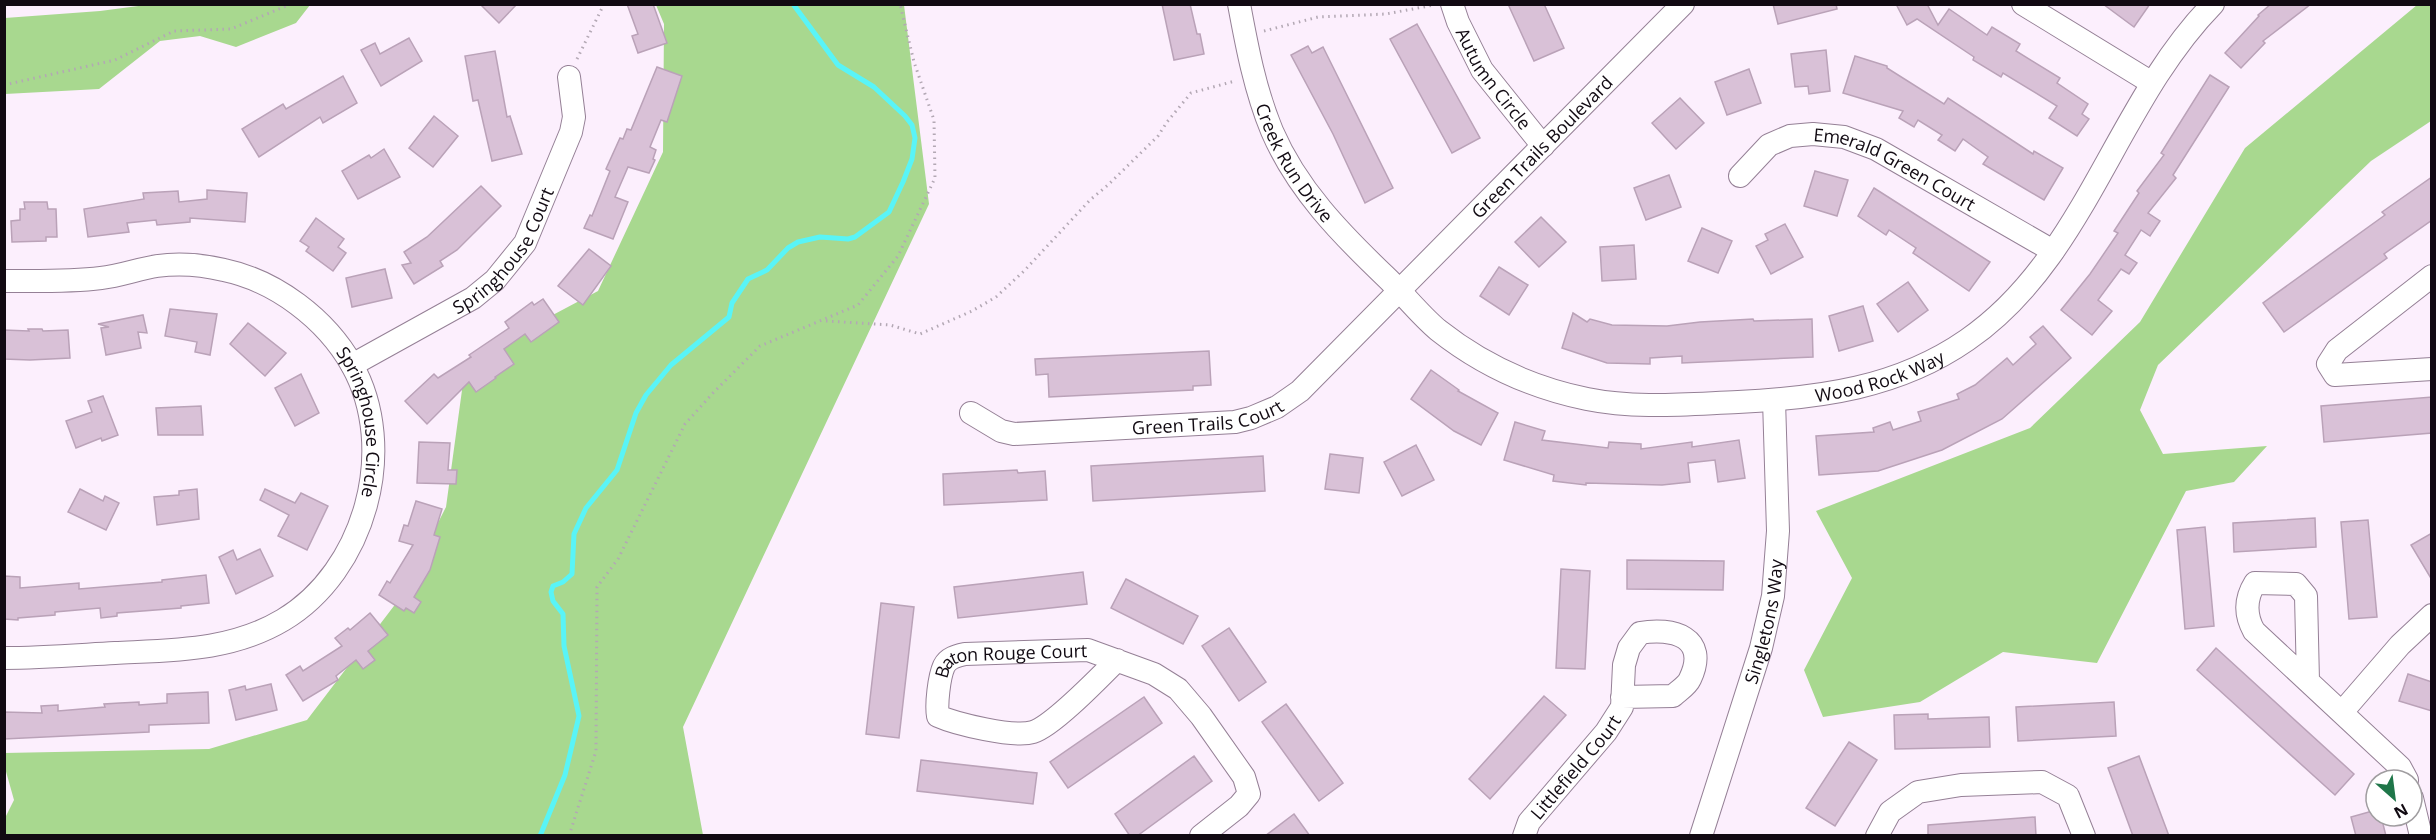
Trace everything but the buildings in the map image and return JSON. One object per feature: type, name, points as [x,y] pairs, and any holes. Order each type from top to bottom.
[{"type":"street","name":"Creek Run Drive","points":[[1239,4],[1254,75],[1272,132],[1299,180],[1319,209],[1400,290]]},
{"type":"street","name":"Autumn Circle","points":[[1452,4],[1458,22],[1482,70],[1543,146]]},
{"type":"street","name":"Green Trails Boulevard","points":[[1400,290],[1683,4]]},
{"type":"street","points":[[2023,4],[2152,83]]},
{"type":"street","name":"Wood Rock Way","points":[[1400,290],[1436,328],[1473,354],[1509,373],[1556,391],[1618,404],[1663,405],[1819,396],[1856,389],[1894,378],[1932,361],[1967,340],[1999,315],[2027,286],[2053,251],[2169,57],[2213,4]]},
{"type":"street","name":"Springhouse Court","points":[[352,365],[473,298],[495,280],[514,259],[535,223],[571,132],[574,117],[568,77]]},
{"type":"street","name":"Emerald Green Court","points":[[1740,176],[1769,146],[1790,136],[1813,134],[1844,137],[1876,149],[2053,251]]},
{"type":"street","name":"Springhouse Circle","points":[[4,281],[68,281],[104,278],[169,265],[225,270],[254,279],[296,303],[322,326],[352,365],[368,408],[372,441],[371,484],[364,515],[351,546],[334,573],[309,600],[284,619],[254,635],[221,645],[191,649],[4,658]]},
{"type":"street","points":[[2432,276],[2337,350],[2328,364],[2335,375],[2432,369]]},
{"type":"street","name":"Green Trails Court","points":[[971,413],[1000,431],[1014,434],[1217,423],[1251,418],[1277,407],[1300,392],[1400,290]]},
{"type":"street","name":"Singletons Way","points":[[1701,836],[1761,648],[1773,596],[1778,531],[1774,400]]},
{"type":"street","points":[[2343,711],[2422,637],[2432,615]]},
{"type":"street","name":"Baton Rouge Court","points":[[1117,660],[1080,696],[1034,732],[1011,733],[950,722],[938,716],[936,706],[944,666],[953,657],[965,654],[1088,650],[1117,660],[1154,674],[1178,689],[1215,734],[1244,777],[1249,794],[1239,806],[1202,836]]},
{"type":"street","points":[[2308,681],[2343,711],[2401,768]]},
{"type":"street","name":"Littlefield Court","points":[[1524,836],[1529,822],[1606,732],[1622,707],[1622,697]]},
{"type":"street","points":[[1877,836],[1890,812],[1918,792],[1960,785],[2042,782],[2068,796],[2084,836]]},
{"type":"path","points":[[4,85],[115,60],[174,31],[231,29],[291,4]]},
{"type":"path","points":[[568,77],[604,4]]},
{"type":"path","points":[[569,836],[596,751],[597,587],[618,559],[685,424],[760,346],[858,305],[898,256],[935,178],[934,120],[914,62],[900,4]]},
{"type":"path","points":[[1245,35],[1318,16],[1386,14],[1435,4]]},
{"type":"path","points":[[823,321],[890,325],[920,333],[972,311],[996,297],[1024,271],[1090,200],[1158,136],[1191,93],[1254,75]]},
{"type":"green space","points":[[146,5],[310,5],[296,23],[236,47],[200,36],[160,41],[99,89],[5,94],[5,18]]},
{"type":"green space","points":[[656,5],[904,5],[929,204],[683,727],[703,835],[5,835],[5,818],[14,800],[5,768],[4,753],[209,749],[307,720],[400,598],[446,507],[466,361],[598,291],[663,152],[664,24]]},
{"type":"green space","points":[[2417,5],[2431,5],[2431,121],[2371,161],[2158,365],[2140,410],[2163,454],[2267,446],[2234,482],[2186,491],[2097,663],[2003,652],[1920,702],[1823,717],[1804,670],[1852,578],[1816,511],[2030,428],[2140,322],[2245,148]]},
{"type":"waterway","points":[[540,836],[565,775],[579,716],[564,646],[563,614],[553,601],[551,592],[553,586],[563,582],[572,574],[574,534],[586,508],[617,470],[636,413],[646,395],[671,365],[729,317],[732,303],[748,279],[767,270],[788,248],[798,242],[820,237],[848,239],[855,237],[889,212],[912,159],[915,138],[912,125],[874,87],[838,65],[793,4]]}]
